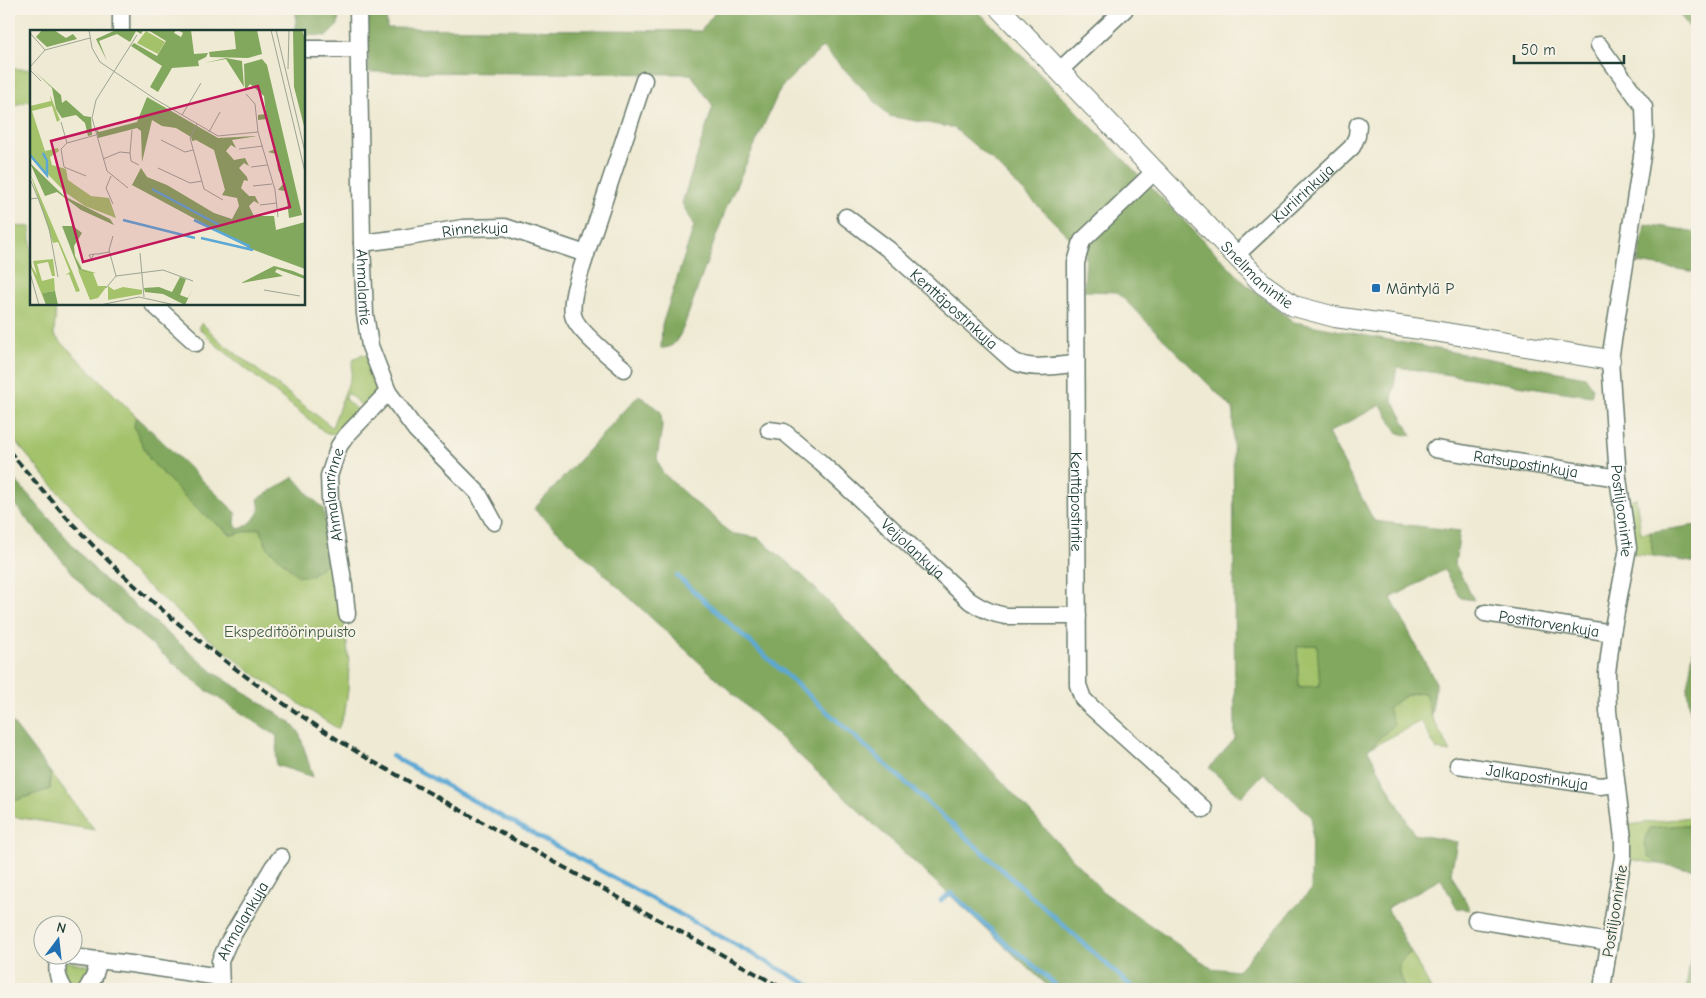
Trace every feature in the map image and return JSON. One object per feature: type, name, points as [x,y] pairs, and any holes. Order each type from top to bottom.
[{"type":"street","points":[[120,9],[121,30]]},
{"type":"street","name":"Ahmalantie","points":[[358,9],[362,243],[365,314],[370,346],[388,392],[416,430],[478,493],[494,522]]},
{"type":"street","name":"Snellmanintie","points":[[1000,9],[1263,284],[1294,306],[1335,317],[1610,360]]},
{"type":"street","points":[[1060,70],[1125,9]]},
{"type":"street","name":"Postiljoonintie","points":[[1599,45],[1644,107],[1645,137],[1610,360],[1618,478],[1628,548],[1612,633],[1607,673],[1607,692],[1621,818],[1623,856],[1602,989]]},
{"type":"street","points":[[305,49],[358,49]]},
{"type":"street","points":[[624,369],[580,329],[574,316],[573,299],[586,254],[644,80]]},
{"type":"street","name":"Kuriirinkuja","points":[[1236,255],[1352,147],[1357,136],[1358,125]]},
{"type":"street","name":"Kenttäpostintie","points":[[1156,170],[1082,241],[1076,263],[1078,686],[1083,699],[1204,809]]},
{"type":"street","name":"Kenttäpostinkuja","points":[[846,217],[888,249],[1013,361],[1020,365],[1028,366],[1076,364]]},
{"type":"street","name":"Rinnekuja","points":[[362,243],[463,228],[505,227],[586,254]]},
{"type":"street","points":[[154,305],[196,343]]},
{"type":"street","name":"Ahmalanrinne","points":[[347,614],[330,500],[329,476],[339,446],[346,436],[388,392]]},
{"type":"street","name":"Veijolankuja","points":[[769,430],[784,432],[814,457],[970,602],[982,609],[1006,616],[1078,616]]},
{"type":"street","name":"Ratsupostinkuja","points":[[1435,449],[1618,478]]},
{"type":"street","name":"Postitorvenkuja","points":[[1485,613],[1612,633]]},
{"type":"street","name":"Jalkapostinkuja","points":[[1458,765],[1600,786],[1616,784]]},
{"type":"street","name":"Ahmalankuja","points":[[220,983],[220,961],[228,943],[273,867],[281,857]]},
{"type":"street","points":[[1476,920],[1609,942]]},
{"type":"street","points":[[82,958],[220,983]]},
{"type":"street","points":[[87,989],[100,960]]},
{"type":"street","points":[[56,966],[59,981],[64,989]]},
{"type":"green space","points":[[296,9],[339,9],[338,25],[327,36],[305,35],[305,30],[296,30]]},
{"type":"green space","points":[[366,9],[386,9],[387,28],[701,31],[718,9],[976,9],[1248,286],[1294,322],[1585,377],[1593,388],[1591,396],[1397,367],[1392,399],[1412,436],[1398,433],[1381,405],[1328,433],[1374,521],[1460,531],[1455,564],[1474,600],[1461,598],[1444,570],[1391,598],[1436,683],[1431,716],[1425,693],[1419,692],[1405,696],[1388,709],[1394,724],[1368,750],[1414,834],[1457,842],[1451,873],[1470,910],[1457,908],[1441,879],[1387,908],[1411,952],[1402,961],[1399,969],[1405,989],[1051,989],[534,509],[639,395],[661,412],[662,427],[657,458],[662,472],[694,502],[712,515],[729,533],[759,538],[804,577],[997,776],[1102,891],[1211,968],[1237,971],[1311,890],[1312,817],[1264,773],[1241,797],[1209,768],[1235,739],[1233,409],[1117,292],[1084,291],[1086,254],[992,160],[954,128],[889,116],[823,47],[781,87],[727,206],[684,326],[676,342],[666,348],[661,348],[662,325],[694,226],[682,203],[713,106],[691,74],[369,72]],"holes":[[[1317,645],[1320,686],[1299,687],[1297,646]]]},
{"type":"green space","points":[[1676,9],[1697,9],[1697,38]]},
{"type":"green space","points":[[9,69],[30,69],[30,100],[9,107]]},
{"type":"green space","points":[[1645,224],[1697,232],[1697,272],[1638,263]]},
{"type":"green space","name":"Ekspeditöörinpuisto","points":[[9,226],[30,227],[30,305],[56,305],[54,335],[136,416],[134,427],[150,460],[196,508],[231,535],[260,528],[267,547],[310,576],[332,559],[341,589],[349,663],[345,711],[338,729],[260,678],[204,635],[127,568],[9,434]]},
{"type":"green space","points":[[202,323],[221,342],[332,427],[351,376],[353,360],[362,354],[367,356],[376,382],[375,394],[363,407],[348,393],[345,399],[359,412],[338,434],[326,433],[215,344],[198,327]]},
{"type":"green space","points":[[1697,357],[1697,427],[1692,390]]},
{"type":"green space","points":[[136,416],[236,513],[235,524],[238,529],[253,520],[259,511],[258,499],[294,477],[323,508],[332,559],[310,576],[298,576],[267,547],[260,528],[232,535],[196,508],[150,460],[134,427]]},
{"type":"green space","points":[[9,473],[101,577],[213,672],[290,722],[299,732],[313,777],[276,765],[277,736],[203,688],[88,591],[9,498]]},
{"type":"green space","points":[[1636,498],[1641,533],[1650,532],[1653,556],[1633,554],[1629,500]]},
{"type":"green space","points":[[1697,525],[1697,563],[1653,556],[1650,532]]},
{"type":"green space","points":[[1697,628],[1697,753],[1687,690]]},
{"type":"green space","points":[[1318,645],[1320,686],[1299,687],[1297,646]]},
{"type":"green space","points":[[1418,692],[1425,693],[1431,716],[1451,752],[1437,750],[1421,721],[1368,749],[1394,724],[1388,709],[1404,696]]},
{"type":"green space","points":[[9,718],[50,772],[50,789],[14,801],[9,805]]},
{"type":"green space","points":[[50,772],[95,830],[9,816],[9,805],[14,801],[50,789]]},
{"type":"green space","points":[[1697,816],[1697,824],[1650,828],[1649,857],[1659,864],[1628,859],[1629,825]]},
{"type":"green space","points":[[1697,824],[1697,870],[1659,864],[1649,857],[1644,842],[1650,828]]},
{"type":"green space","points":[[1697,914],[1697,989],[1686,989]]},
{"type":"green space","points":[[1411,952],[1431,989],[1405,989],[1399,969],[1402,961]]},
{"type":"green space","points":[[82,964],[91,966],[80,989],[72,989],[67,985],[64,966],[82,966]]},
{"type":"waterway","points":[[677,576],[1134,989]]},
{"type":"waterway","points":[[392,756],[816,989]]},
{"type":"waterway","points":[[941,900],[951,893],[1011,948],[1060,989]]},
{"type":"railway","points":[[9,451],[74,526],[116,568],[207,647],[303,717],[370,760],[784,989]]},
{"type":"place","name":"Mäntylä P","points":[[1376,288]]}]
